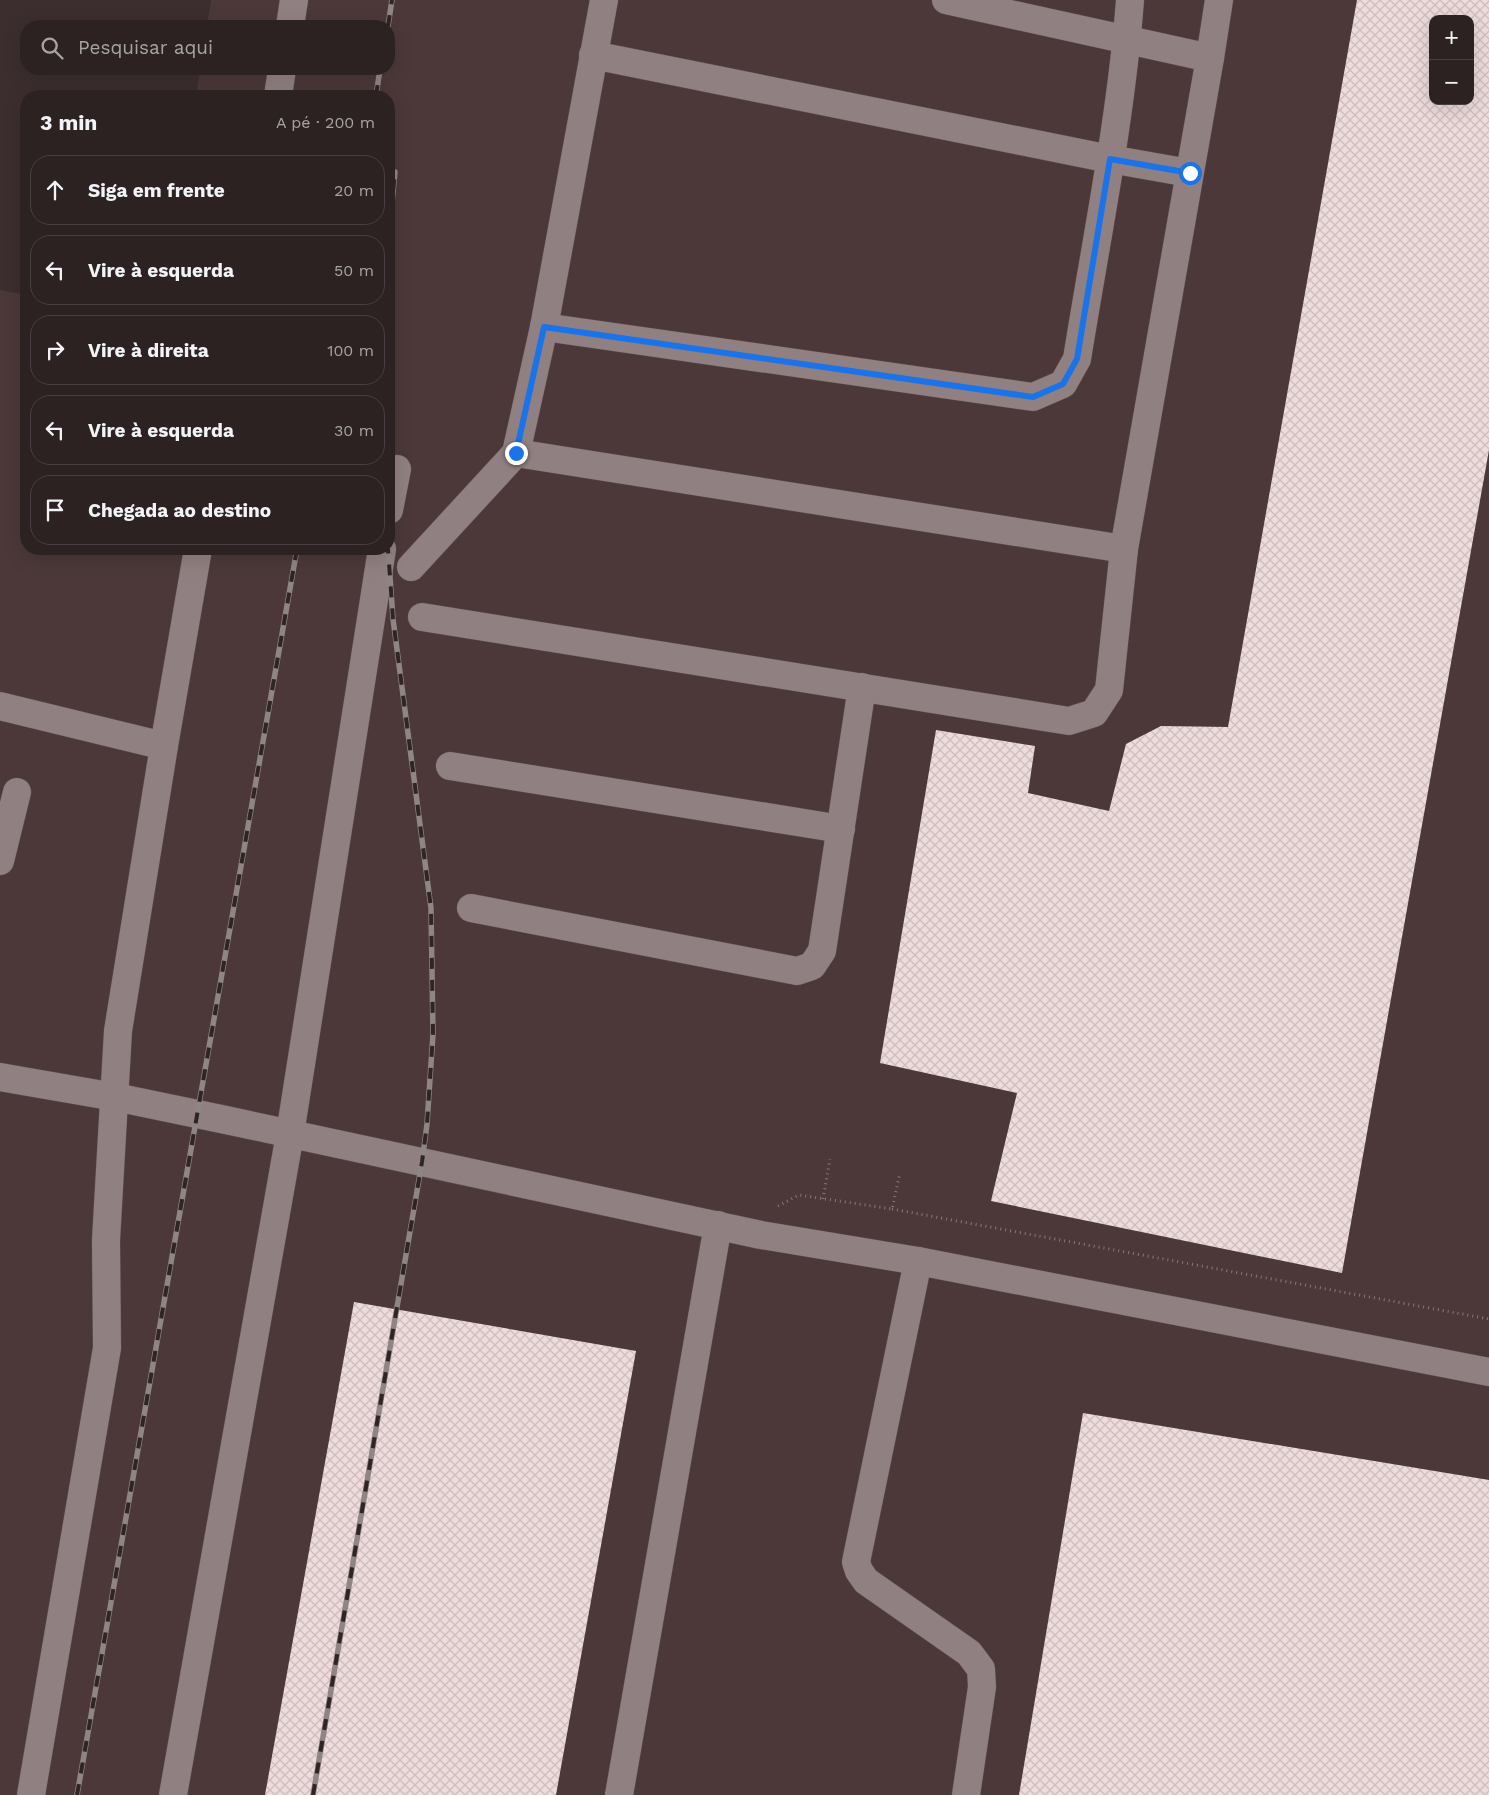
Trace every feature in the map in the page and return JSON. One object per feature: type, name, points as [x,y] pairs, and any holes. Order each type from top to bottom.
[{"type":"lane","points":[[291,20],[294,0]]},
{"type":"lane","points":[[411,567],[516,453],[544,327],[604,0]]},
{"type":"lane","points":[[946,0],[1210,58]]},
{"type":"lane","points":[[544,327],[1033,397],[1063,384],[1077,359],[1110,159],[1127,41],[1130,0]]},
{"type":"lane","points":[[422,617],[1069,721],[1094,712],[1109,690],[1124,549],[1219,0]]},
{"type":"lane","points":[[593,55],[1110,159],[1190,173]]},
{"type":"lane","points":[[279,90],[281,75]]},
{"type":"lane","points":[[516,453],[1124,549]]},
{"type":"lane","points":[[395,479],[397,469]]},
{"type":"lane","points":[[31,1795],[107,1348],[106,1240],[118,1032],[197,555]]},
{"type":"lane","points":[[173,1795],[290,1134],[381,555]]},
{"type":"lane","points":[[470,908],[797,971],[812,966],[822,952],[862,687]]},
{"type":"lane","points":[[0,706],[164,746]]},
{"type":"lane","points":[[450,766],[841,829]]},
{"type":"lane","points":[[0,861],[18,792]]},
{"type":"lane","points":[[0,1077],[115,1098],[290,1134],[761,1234],[918,1260],[1489,1372]]},
{"type":"lane","points":[[619,1795],[718,1225]]},
{"type":"lane","points":[[918,1260],[856,1562],[859,1571],[866,1581],[969,1652],[981,1669],[982,1687],[966,1795]]},
{"type":"path","points":[[823,1199],[830,1159]]},
{"type":"path","points":[[892,1209],[900,1173]]},
{"type":"path","points":[[799,1196],[892,1209],[1489,1319]]},
{"type":"shaded area","points":[[211,0],[1489,0],[1489,1795],[0,1795],[0,290],[20,294],[20,555],[395,555],[395,90],[197,90],[199,75],[395,75],[395,20],[208,20]]},
{"type":"building","points":[[1357,0],[1489,0],[1489,450],[1342,1273],[991,1201],[1017,1093],[880,1063],[936,730],[1035,746],[1028,793],[1109,811],[1126,744],[1161,726],[1228,727]]},
{"type":"building","points":[[354,1302],[636,1351],[556,1795],[265,1795]]},
{"type":"building","points":[[1083,1413],[1489,1480],[1489,1795],[1019,1795]]},
{"type":"railway","points":[[389,20],[392,0]]},
{"type":"railway","points":[[377,90],[379,75]]},
{"type":"railway","points":[[77,1795],[296,555]]},
{"type":"railway","points":[[313,1795],[422,1162],[427,1124],[433,1034],[431,908],[393,619],[388,555]]},
{"type":"route","points":[[516,453],[544,327],[1033,397],[1063,384],[1077,359],[1110,159],[1190,173]]}]
